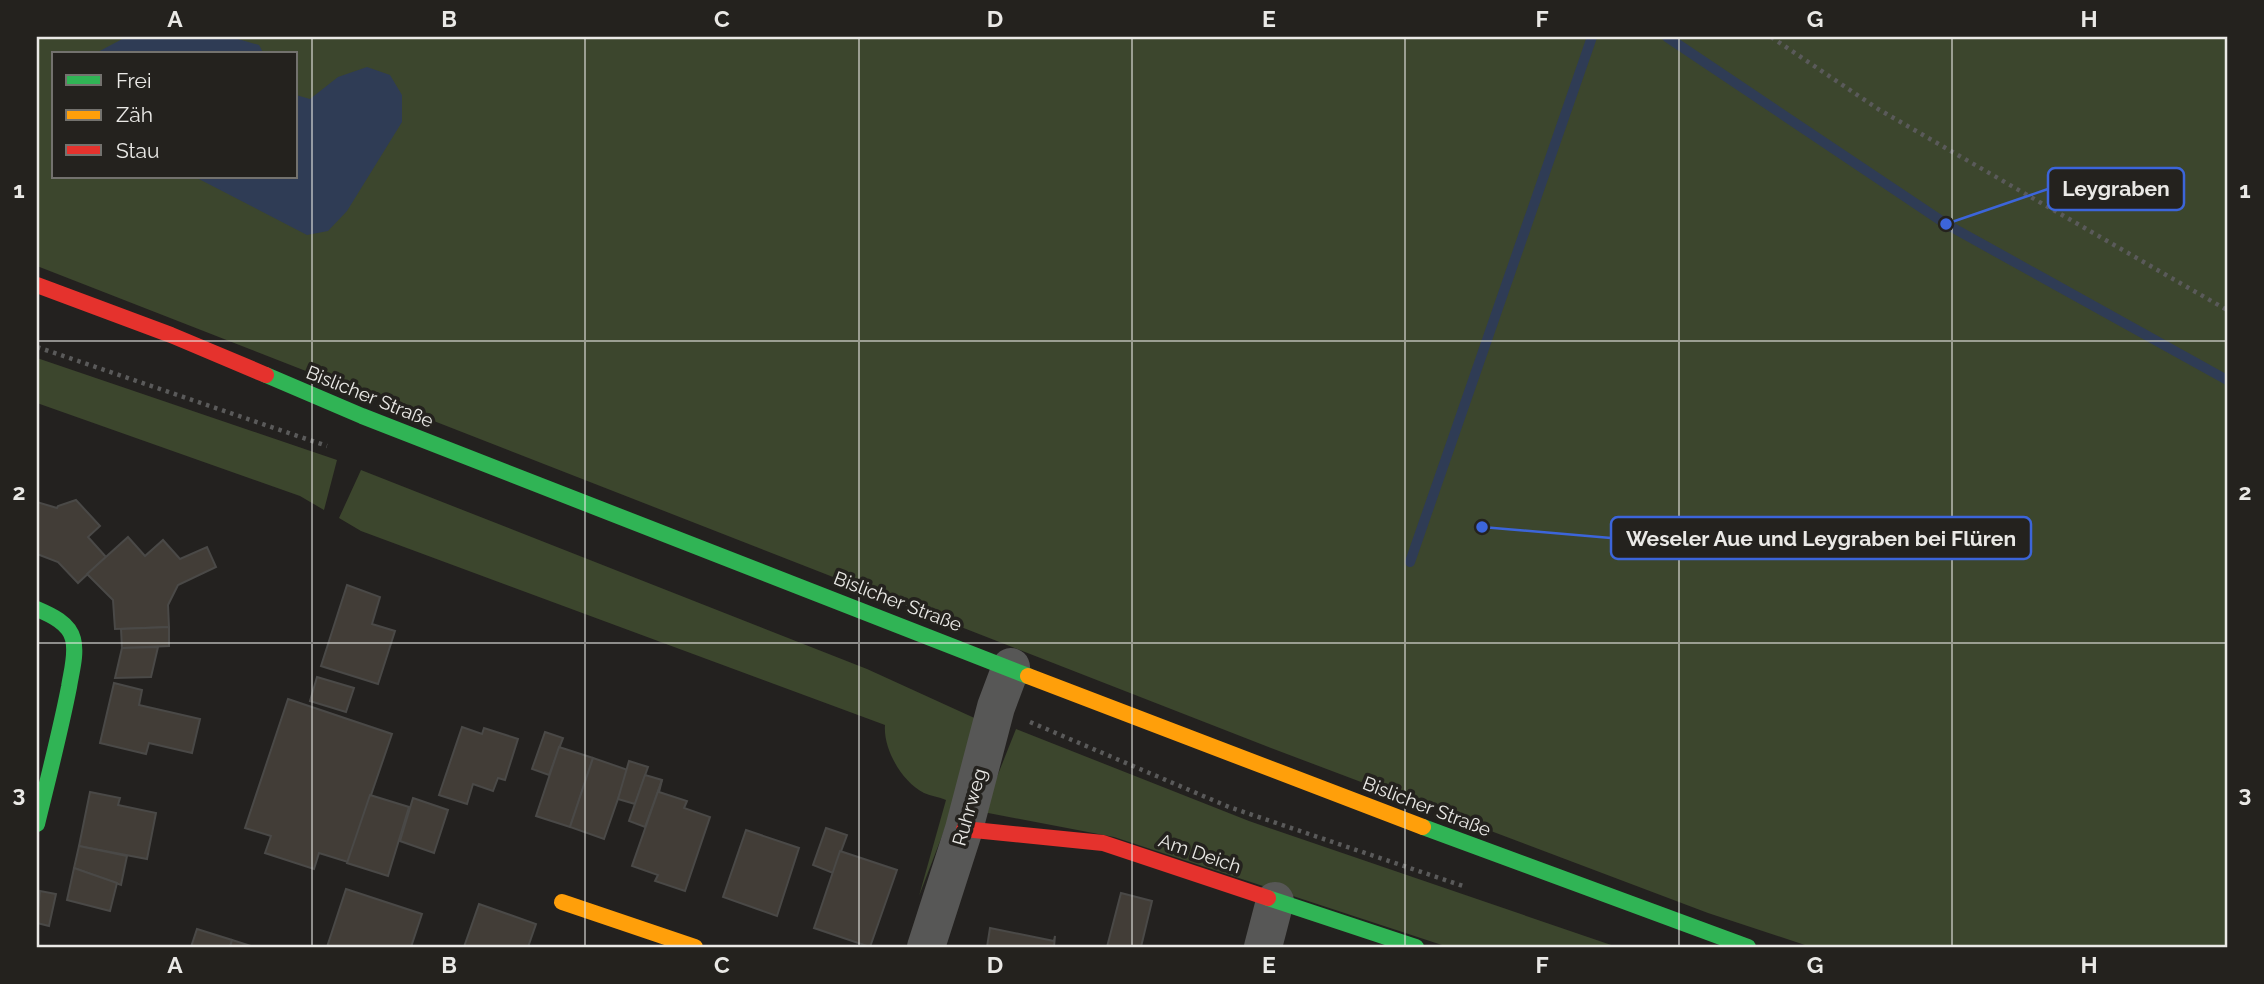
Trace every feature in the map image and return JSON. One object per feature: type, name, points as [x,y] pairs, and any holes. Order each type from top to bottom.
[{"type":"street","name":"Bislicher Straße","points":[[37,285],[171,335],[362,416],[1011,667],[1081,697],[1472,846],[1748,947]]},
{"type":"street","points":[[37,609],[61,620],[74,641],[72,671],[37,824]]},
{"type":"street","name":"Ruhrweg","points":[[926,947],[964,828],[996,707],[1011,667]]},
{"type":"street","name":"Am Deich","points":[[964,828],[1103,843],[1416,947]]},
{"type":"street","points":[[1263,947],[1275,901]]},
{"type":"street","points":[[562,902],[695,947]]},
{"type":"path","points":[[1771,37],[1878,109],[2227,310]]},
{"type":"green space","points":[[37,37],[2227,37],[2227,947],[1811,947],[1708,913],[1271,748],[37,266]]},
{"type":"green space","points":[[37,358],[337,460],[324,510],[300,496],[37,403]]},
{"type":"green space","points":[[361,470],[867,669],[981,721],[950,815],[919,896],[946,800],[924,793],[901,773],[887,744],[885,725],[361,531],[339,518]]},
{"type":"green space","points":[[1016,729],[1249,821],[1617,947],[1448,947],[1114,837],[983,812]]},
{"type":"water","points":[[126,37],[231,37],[259,45],[263,52],[98,52]]},
{"type":"water","points":[[367,67],[390,75],[402,95],[402,122],[347,211],[328,231],[307,235],[197,178],[298,178],[298,96],[310,99],[338,77]]},
{"type":"building","points":[[76,500],[100,526],[88,537],[106,557],[78,583],[58,562],[37,554],[37,502],[57,508]]},
{"type":"building","points":[[128,537],[145,556],[163,540],[180,559],[207,547],[216,567],[178,585],[168,605],[169,627],[115,629],[113,600],[87,574]]},
{"type":"building","points":[[347,585],[380,597],[372,624],[395,631],[378,684],[321,666]]},
{"type":"building","points":[[169,627],[169,646],[122,648],[121,629]]},
{"type":"building","points":[[158,647],[151,677],[115,678],[122,648]]},
{"type":"building","points":[[317,677],[354,688],[346,712],[310,701]]},
{"type":"building","points":[[114,683],[142,690],[139,705],[200,719],[192,753],[149,743],[146,754],[100,743]]},
{"type":"building","points":[[288,699],[392,734],[348,862],[319,853],[314,869],[265,853],[271,836],[245,828]]},
{"type":"building","points":[[462,727],[482,734],[484,728],[518,739],[505,780],[498,778],[493,791],[473,784],[467,804],[439,795]]},
{"type":"building","points":[[545,732],[563,738],[549,775],[532,769]]},
{"type":"building","points":[[559,747],[593,758],[570,827],[536,816]]},
{"type":"building","points":[[593,758],[628,770],[604,839],[570,827]]},
{"type":"building","points":[[629,761],[648,767],[635,804],[618,799]]},
{"type":"building","points":[[645,775],[662,780],[645,827],[629,821]]},
{"type":"building","points":[[662,780],[659,792],[687,801],[684,808],[710,817],[685,891],[655,881],[658,875],[632,866]]},
{"type":"building","points":[[90,792],[120,798],[118,805],[156,813],[147,859],[79,846]]},
{"type":"building","points":[[370,795],[409,807],[388,876],[347,863]]},
{"type":"building","points":[[413,798],[448,810],[434,853],[400,841]]},
{"type":"building","points":[[826,828],[847,835],[833,873],[813,865]]},
{"type":"building","points":[[746,830],[799,848],[777,916],[723,897]]},
{"type":"building","points":[[79,846],[127,856],[121,885],[74,868]]},
{"type":"building","points":[[840,851],[897,870],[870,947],[814,928]]},
{"type":"building","points":[[74,868],[117,883],[110,911],[67,900]]},
{"type":"building","points":[[346,889],[422,914],[411,947],[327,947]]},
{"type":"building","points":[[40,891],[56,894],[49,926],[37,923]]},
{"type":"building","points":[[1121,893],[1152,901],[1141,947],[1107,947]]},
{"type":"building","points":[[479,904],[536,924],[528,947],[464,947]]},
{"type":"building","points":[[990,928],[1054,941],[1055,936],[1054,947],[987,947]]},
{"type":"building","points":[[197,929],[232,940],[230,947],[191,947]]},
{"type":"building","points":[[232,940],[254,947],[230,947]]},
{"type":"waterway","points":[[1410,562],[1592,37]]},
{"type":"waterway","points":[[1667,37],[1946,224],[2227,380]]},
{"type":"traffic: fast","points":[[266,375],[362,416],[1028,676]]},
{"type":"traffic: fast","points":[[37,609],[68,628],[74,651],[54,756],[37,824]]},
{"type":"traffic: fast","points":[[1423,827],[1748,947]]},
{"type":"traffic: fast","points":[[1268,898],[1416,947]]},
{"type":"traffic: slow","points":[[1028,676],[1423,827]]},
{"type":"traffic: slow","points":[[562,902],[695,947]]},
{"type":"traffic: jam","points":[[37,285],[171,335],[266,375]]},
{"type":"traffic: jam","points":[[964,829],[1103,843],[1268,898]]},
{"type":"place","name":"Leygraben","points":[[1946,224]]},
{"type":"place","name":"Weseler Aue und Leygraben bei Flüren","points":[[1482,527]]}]
